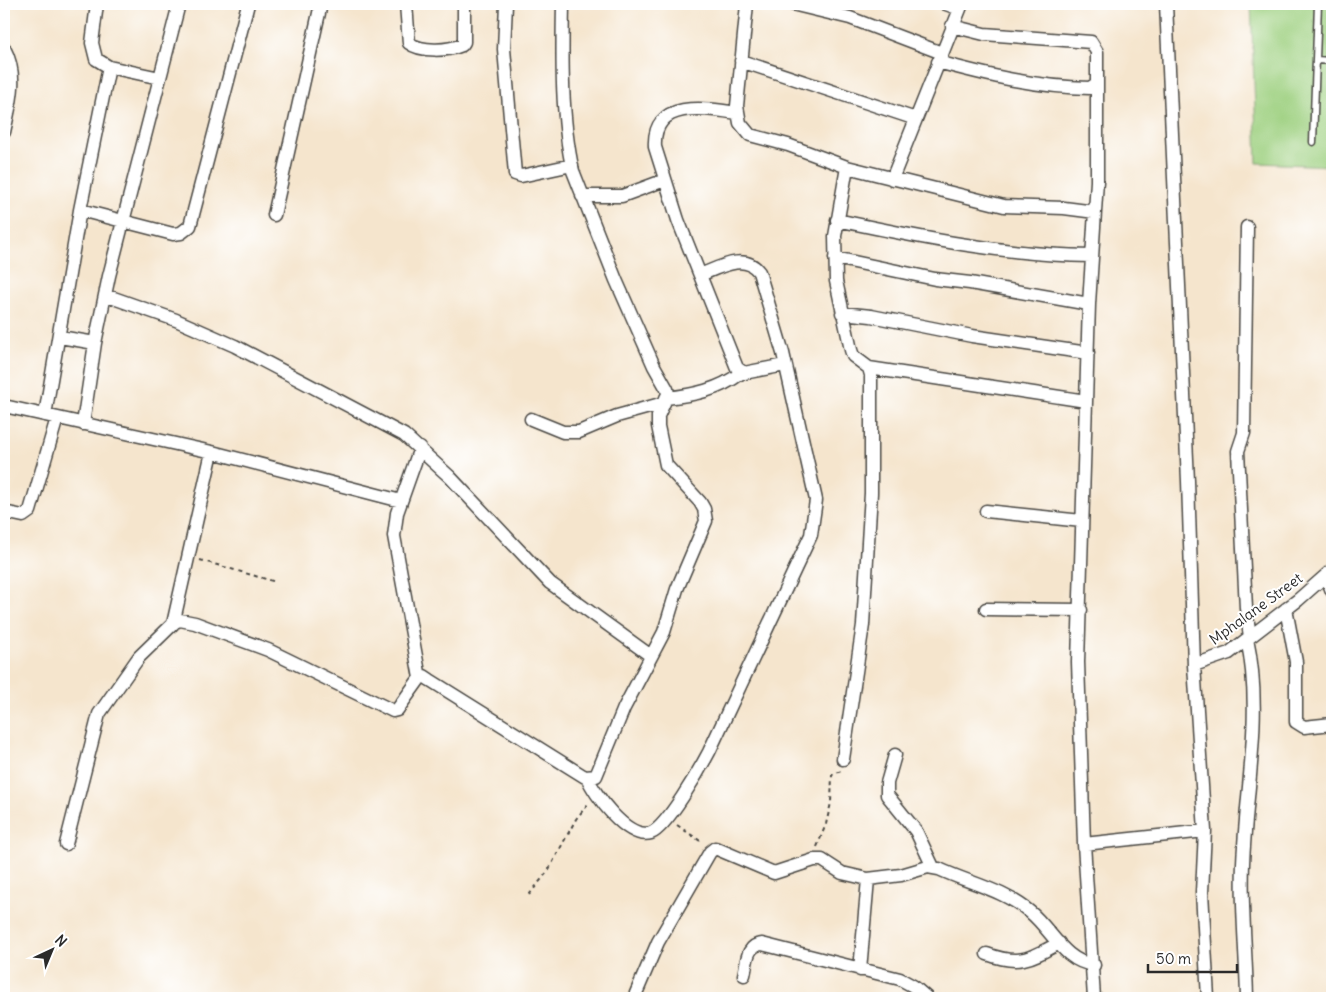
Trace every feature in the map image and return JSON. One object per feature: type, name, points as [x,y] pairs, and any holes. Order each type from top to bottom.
[{"type":"street","points":[[97,4],[93,27],[94,56],[101,64],[109,67],[160,78]]},
{"type":"street","points":[[83,424],[95,343],[105,295],[179,4]]},
{"type":"street","points":[[80,210],[173,234],[181,233],[190,226],[248,4]]},
{"type":"street","points":[[274,215],[321,4]]},
{"type":"street","points":[[406,4],[409,43],[420,48],[449,48],[462,45],[464,42],[464,4]]},
{"type":"street","points":[[506,4],[504,49],[514,172],[521,176],[572,165]]},
{"type":"street","points":[[564,4],[562,68],[569,152],[572,165],[582,196],[619,289],[654,366],[667,389],[665,401],[658,416],[658,426],[666,465],[700,502],[704,509],[706,521],[677,589],[664,632],[624,708],[599,773],[594,777],[587,778]]},
{"type":"street","points":[[747,4],[737,113],[740,123],[750,135],[788,144],[847,167],[1004,206],[1095,212]]},
{"type":"street","points":[[792,4],[842,15],[986,75],[1042,85],[1090,88],[1096,84]]},
{"type":"street","points":[[892,179],[961,6],[946,4]]},
{"type":"street","points":[[1166,4],[1187,462],[1194,665],[1205,830],[1202,892],[1208,998]]},
{"type":"street","points":[[952,26],[984,34],[1091,42],[1094,45],[1097,56],[1098,141],[1089,304],[1078,662],[1084,844],[1094,965],[1094,998]]},
{"type":"street","points":[[4,48],[12,65],[13,77],[13,92],[4,132]]},
{"type":"street","points":[[742,61],[916,118]]},
{"type":"street","points":[[4,512],[23,516],[30,511],[51,417],[60,337],[80,210],[109,67]]},
{"type":"street","points":[[737,113],[700,107],[690,108],[663,120],[655,136],[664,180],[678,220],[737,368],[741,372]]},
{"type":"street","points":[[847,167],[837,220],[835,258],[836,281],[853,356],[869,368],[1086,400]]},
{"type":"street","points":[[582,196],[622,196],[664,180]]},
{"type":"street","points":[[837,220],[947,242],[1025,253],[1091,256]]},
{"type":"street","points":[[1247,227],[1244,433],[1238,451],[1246,608],[1252,664],[1251,779],[1244,847],[1247,998]]},
{"type":"street","points":[[835,258],[935,279],[970,283],[1089,304]]},
{"type":"street","points":[[66,844],[100,714],[139,657],[173,624],[180,620],[236,637],[268,650],[393,711],[397,710],[420,678],[424,676],[587,778],[597,796],[612,814],[639,832],[651,833],[668,816],[709,752],[811,535],[816,493],[785,365],[756,267],[747,262],[740,262],[700,275]]},
{"type":"street","points":[[105,295],[176,320],[235,346],[392,427],[420,448],[550,583],[651,656]]},
{"type":"street","points":[[842,313],[871,316],[972,336],[1088,352]]},
{"type":"street","points":[[60,337],[95,343]]},
{"type":"street","points":[[532,419],[563,432],[578,432],[616,416],[665,401],[711,390],[724,384],[741,372],[785,365]]},
{"type":"street","points":[[843,759],[864,625],[871,493],[872,393],[869,368]]},
{"type":"street","points":[[4,406],[212,452],[401,501]]},
{"type":"street","points":[[420,448],[401,501],[394,536],[420,678]]},
{"type":"street","points":[[173,624],[212,452]]},
{"type":"street","points":[[986,510],[1082,521]]},
{"type":"street","points":[[1329,573],[1332,591]]},
{"type":"street","name":"Mphalane Street","points":[[1194,665],[1219,658],[1286,609],[1329,573]]},
{"type":"street","points":[[986,609],[1081,610]]},
{"type":"street","points":[[1286,609],[1298,679],[1296,722],[1304,727],[1332,724]]},
{"type":"street","points":[[895,756],[887,783],[887,795],[916,830],[933,867]]},
{"type":"street","points":[[1084,844],[1205,830]]},
{"type":"street","points":[[634,998],[658,942],[712,850],[721,850],[774,873],[814,860],[822,860],[842,873],[868,879],[901,875],[933,867],[1019,903],[1042,923],[1076,961],[1094,965]]},
{"type":"street","points":[[860,970],[868,879]]},
{"type":"street","points":[[987,954],[1016,962],[1036,955],[1059,943]]},
{"type":"street","points":[[744,975],[750,951],[757,944],[762,944],[907,982],[927,998]]},
{"type":"lane","points":[[1313,142],[1318,4]]},
{"type":"lane","points":[[1316,60],[1332,61]]},
{"type":"path","points":[[188,557],[276,582]]},
{"type":"path","points":[[814,860],[828,817],[832,775],[841,770],[843,759]]},
{"type":"path","points":[[529,895],[548,871],[576,820],[590,800],[597,796]]},
{"type":"path","points":[[669,825],[678,825],[712,850]]},
{"type":"green space","points":[[1251,4],[1332,4],[1332,166],[1257,163]]}]
